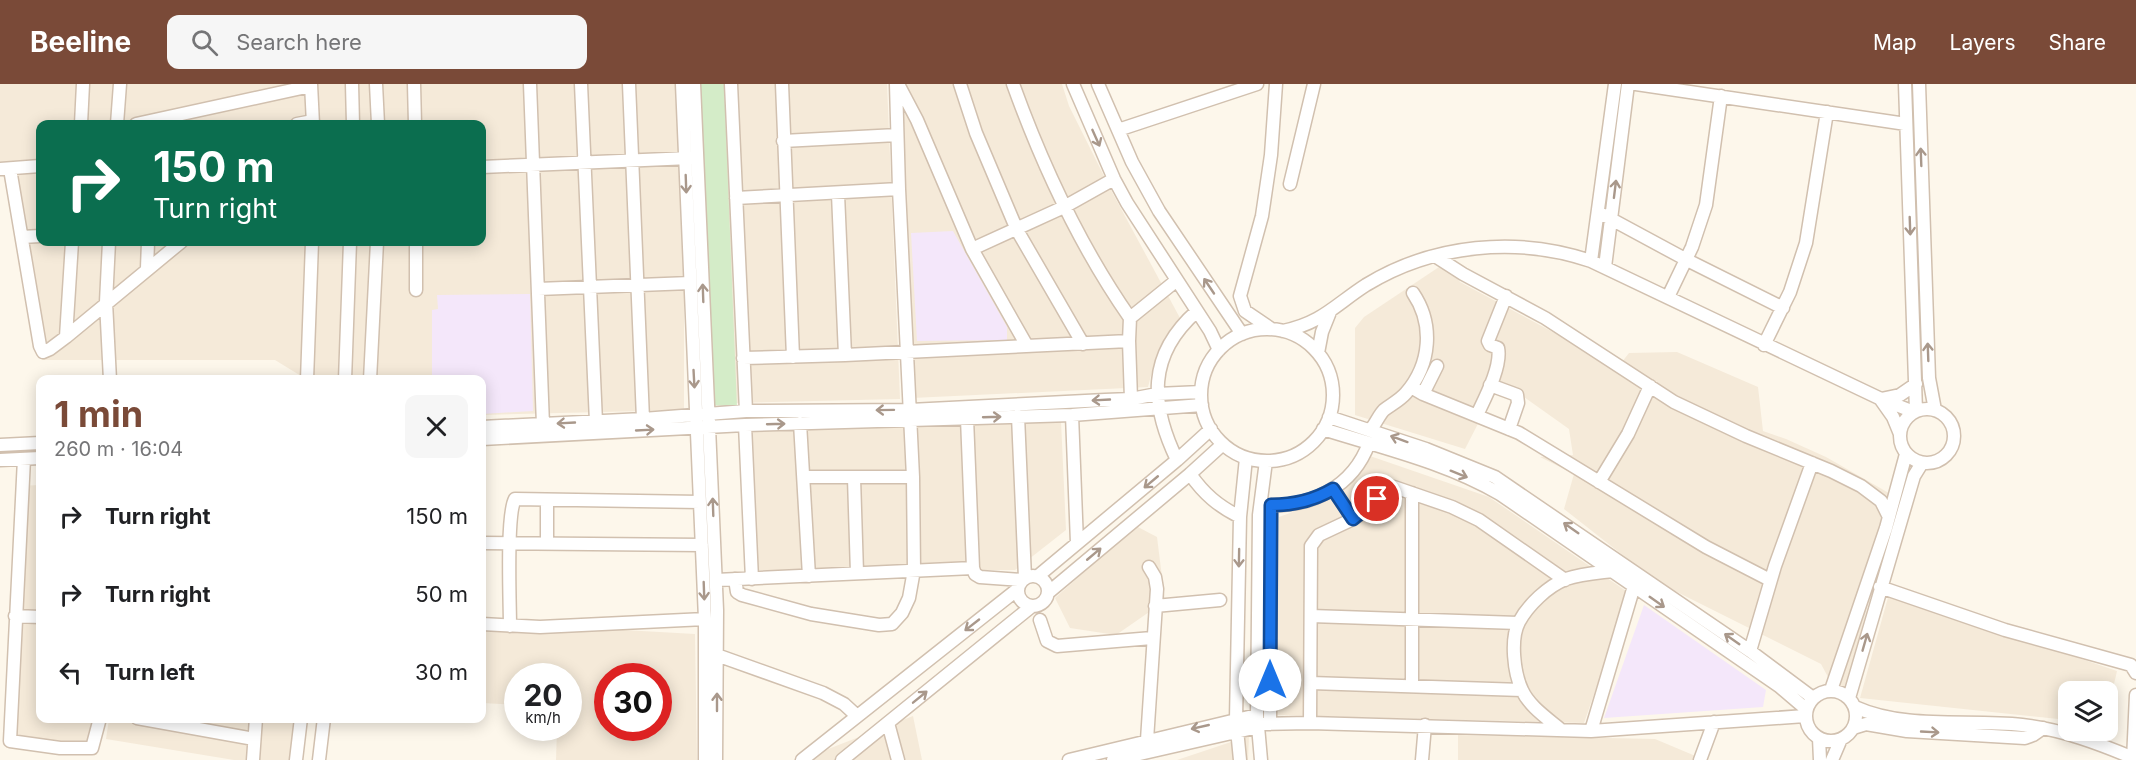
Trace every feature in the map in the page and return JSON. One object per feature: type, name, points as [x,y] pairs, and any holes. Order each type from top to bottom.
[{"type":"street","points":[[81,120],[83,84]]},
{"type":"street","points":[[117,120],[120,84]]},
{"type":"street","points":[[352,84],[353,120]]},
{"type":"street","points":[[376,84],[378,120]]},
{"type":"street","points":[[414,84],[415,120]]},
{"type":"street","points":[[530,84],[543,425]]},
{"type":"street","points":[[581,84],[596,422]]},
{"type":"street","points":[[628,84],[643,419]]},
{"type":"street","points":[[682,84],[691,158],[703,421],[700,502],[705,619],[711,653],[716,760]]},
{"type":"street","points":[[694,84],[690,283],[717,598],[711,653],[705,760]]},
{"type":"street","points":[[731,84],[746,411]]},
{"type":"street","points":[[782,84],[793,357]]},
{"type":"street","points":[[716,580],[736,586],[742,595],[811,614],[871,624],[892,624],[902,613],[909,598],[914,570],[913,477],[899,189],[897,84]]},
{"type":"street","points":[[897,84],[917,120],[972,249],[1026,346]]},
{"type":"street","points":[[960,84],[976,133],[1017,230],[1083,344]]},
{"type":"street","points":[[1013,84],[1038,153],[1064,207],[1104,280],[1130,318],[1131,399]]},
{"type":"street","points":[[1073,84],[1114,178],[1214,337],[1219,350]]},
{"type":"street","points":[[1098,84],[1145,187],[1242,334]]},
{"type":"street","points":[[1118,130],[1257,84]]},
{"type":"street","points":[[1276,84],[1272,145],[1262,216],[1240,296],[1245,311],[1277,330],[1302,339],[1318,353],[1329,371],[1332,382],[1332,405],[1323,429],[1305,449],[1280,460],[1266,461],[1246,458],[1223,444],[1210,429],[1202,399],[1203,380],[1219,350],[1242,334],[1277,330],[1302,326],[1330,312],[1354,293],[1382,276],[1412,263],[1435,256],[1484,247],[1518,246],[1555,251],[1591,261],[1764,345],[1881,399],[1915,412]]},
{"type":"street","points":[[1290,184],[1314,84]]},
{"type":"street","points":[[1591,261],[1615,84]]},
{"type":"street","points":[[1605,267],[1628,84]]},
{"type":"street","points":[[1636,84],[1906,124]]},
{"type":"street","points":[[1905,84],[1916,384],[1915,412]]},
{"type":"street","points":[[1919,84],[1929,378],[1935,410]]},
{"type":"street","points":[[154,120],[311,85],[313,120]]},
{"type":"street","points":[[1668,297],[1687,260],[1702,220],[1709,190],[1721,96]]},
{"type":"street","points":[[1764,345],[1783,308],[1802,260],[1810,226],[1827,112]]},
{"type":"street","points":[[783,141],[897,135]]},
{"type":"street","points":[[486,167],[691,158]]},
{"type":"street","points":[[36,166],[5,169],[22,237],[43,352],[66,337],[176,246]]},
{"type":"street","points":[[972,249],[1064,207],[1114,178]]},
{"type":"street","points":[[736,198],[899,189]]},
{"type":"street","points":[[838,194],[845,355]]},
{"type":"street","points":[[1598,212],[1783,308]]},
{"type":"street","points":[[1152,241],[1171,229]]},
{"type":"street","points":[[22,237],[36,236]]},
{"type":"street","points":[[66,337],[72,246]]},
{"type":"street","points":[[109,246],[106,302],[110,375]]},
{"type":"street","points":[[147,268],[148,246]]},
{"type":"street","points":[[307,375],[312,246]]},
{"type":"street","points":[[345,375],[350,246]]},
{"type":"street","points":[[370,375],[378,246]]},
{"type":"street","points":[[416,246],[416,290]]},
{"type":"street","points":[[1435,256],[1463,274],[1545,318],[1674,402],[1848,479],[1881,501],[1889,517]]},
{"type":"street","points":[[1130,318],[1177,280]]},
{"type":"street","points":[[538,289],[690,283]]},
{"type":"street","points":[[1371,429],[1382,412],[1411,387],[1423,364],[1428,340],[1426,323],[1422,307],[1413,293]]},
{"type":"street","points":[[1477,415],[1490,386],[1499,351],[1488,341],[1506,296]]},
{"type":"street","points":[[1177,460],[1164,433],[1158,407],[1159,375],[1171,340],[1182,324],[1197,311]]},
{"type":"street","points":[[1318,353],[1322,332],[1330,312]]},
{"type":"street","points":[[743,358],[1129,341]]},
{"type":"street","points":[[1423,394],[1437,366]]},
{"type":"street","points":[[1881,399],[1900,395],[1916,384]]},
{"type":"street","points":[[1490,386],[1517,395],[1518,403],[1509,429]]},
{"type":"street","points":[[1599,482],[1628,434],[1650,386]]},
{"type":"street","points":[[1411,387],[1509,429],[1726,558],[1770,580]]},
{"type":"street","points":[[486,427],[643,419],[745,425],[801,423],[1131,399],[1157,394],[1202,399]]},
{"type":"street","points":[[486,439],[703,421],[746,411],[967,418],[1072,415],[1158,407],[1202,399]]},
{"type":"street","points":[[1881,399],[1893,417],[1906,454],[1922,463],[1932,463],[1948,454],[1953,446],[1953,428],[1949,420],[1935,410],[1925,409],[1915,412],[1904,422],[1900,434]]},
{"type":"street","points":[[1072,415],[1077,543]]},
{"type":"street","points":[[1018,416],[1026,581],[1022,601],[1032,606]]},
{"type":"street","points":[[1329,417],[1371,429],[1495,477],[1750,651],[1813,698]]},
{"type":"street","points":[[967,418],[975,574],[980,577],[1026,581],[1044,579],[1049,592]]},
{"type":"street","points":[[801,423],[809,576]]},
{"type":"street","points":[[745,425],[752,579]]},
{"type":"street","points":[[802,760],[1077,543],[1177,460],[1210,429]]},
{"type":"street","points":[[1323,429],[1429,462],[1487,486],[1788,695],[1806,713],[1809,729],[1819,738],[1831,741],[1841,739]]},
{"type":"street","points":[[0,445],[36,443]]},
{"type":"street","points":[[1266,505],[1297,504],[1333,489],[1358,466],[1369,443]]},
{"type":"street","points":[[842,760],[1032,606],[1044,602],[1049,592],[1191,474],[1223,444]]},
{"type":"street","points":[[1831,690],[1889,517],[1906,454]]},
{"type":"street","points":[[0,460],[36,458]]},
{"type":"street","points":[[1240,760],[1236,725],[1240,517],[1246,458]]},
{"type":"street","points":[[24,459],[10,741],[60,748],[92,748],[99,723]]},
{"type":"street","points":[[1261,760],[1266,461]]},
{"type":"street","points":[[1750,651],[1770,580],[1812,463]]},
{"type":"street","points":[[1853,728],[1855,722],[1852,702],[1880,587],[1914,476],[1922,463]]},
{"type":"street","points":[[1191,474],[1211,500],[1240,517]]},
{"type":"street","points":[[805,477],[913,477]]},
{"type":"street","points":[[854,478],[857,573]]},
{"type":"street","points":[[1310,723],[1311,546],[1319,535],[1353,519],[1391,487],[1479,520],[1565,580]]},
{"type":"street","points":[[1333,489],[1353,519]]},
{"type":"street","points":[[1412,493],[1412,686]]},
{"type":"street","points":[[510,626],[510,543],[512,507],[515,499],[700,502]]},
{"type":"street","points":[[546,500],[547,544]]},
{"type":"street","points":[[486,543],[702,545]]},
{"type":"street","points":[[1149,567],[1157,583],[1152,638],[1152,750]]},
{"type":"street","points":[[717,598],[752,579],[973,568]]},
{"type":"street","points":[[1560,729],[1532,703],[1522,690],[1515,664],[1514,644],[1518,623],[1544,594],[1565,580],[1591,573],[1612,571]]},
{"type":"street","points":[[1591,731],[1634,586]]},
{"type":"street","points":[[1880,587],[2005,630],[2130,665],[2136,673]]},
{"type":"street","points":[[1155,606],[1220,600]]},
{"type":"street","points":[[15,616],[36,617]]},
{"type":"street","points":[[1311,616],[1518,623]]},
{"type":"street","points":[[486,624],[510,626],[705,619]]},
{"type":"street","points":[[1040,620],[1047,641],[1057,646],[1152,638]]},
{"type":"street","points":[[711,653],[823,693],[844,704],[857,716]]},
{"type":"street","points":[[1311,683],[1522,690]]},
{"type":"street","points":[[1806,713],[1813,698],[1831,690],[1837,691],[1873,713],[1909,720],[2043,728],[2088,741],[2134,759],[2136,695]]},
{"type":"street","points":[[1782,717],[1788,706],[1788,695]]},
{"type":"street","points":[[1113,760],[1236,725],[1261,723],[1425,725],[1591,731],[1782,717],[1806,713]]},
{"type":"street","points":[[1700,760],[1714,722]]},
{"type":"street","points":[[165,723],[254,739]]},
{"type":"street","points":[[253,760],[256,723]]},
{"type":"street","points":[[296,760],[300,723]]},
{"type":"street","points":[[319,760],[323,723]]},
{"type":"street","points":[[888,723],[898,760]]},
{"type":"street","points":[[1832,760],[1841,739],[1853,728],[1866,723],[1907,731],[2025,738],[2043,728]]},
{"type":"street","points":[[1422,760],[1425,725]]},
{"type":"street","points":[[1819,738],[1820,760]]},
{"type":"street","points":[[1069,760],[1152,750]]},
{"type":"shaded area","points":[[0,84],[675,84],[684,271],[684,410],[486,415],[486,375],[299,375],[275,360],[42,360],[3,173],[0,168]]},
{"type":"shaded area","points":[[720,84],[887,84],[900,399],[736,403]]},
{"type":"shaded area","points":[[902,84],[1062,84],[1069,106],[1112,192],[1180,318],[1165,337],[1148,387],[912,398]]},
{"type":"shaded area","points":[[953,231],[1007,327],[1007,340],[917,341],[911,233]]},
{"type":"shaded area","points":[[1445,263],[1460,282],[1618,367],[1629,353],[1677,352],[1758,387],[1763,431],[1826,457],[1901,500],[1867,608],[1842,703],[1821,664],[1657,582],[1564,509],[1574,474],[1540,457],[1573,455],[1569,429],[1503,382],[1485,410],[1465,449],[1355,415],[1355,328],[1364,317]]},
{"type":"shaded area","points":[[530,294],[533,411],[486,414],[486,375],[432,375],[432,310],[438,309],[437,295]]},
{"type":"shaded area","points":[[1061,421],[1066,530],[1015,570],[754,570],[747,430]]},
{"type":"shaded area","points":[[1370,456],[1489,497],[1629,593],[1584,723],[1275,715],[1279,517],[1312,505],[1358,473]]},
{"type":"shaded area","points":[[36,485],[36,723],[96,723],[95,746],[12,740],[17,486]]},
{"type":"shaded area","points":[[1136,526],[1157,537],[1165,601],[1116,635],[1070,628],[1055,598]]},
{"type":"shaded area","points":[[1889,594],[2117,671],[2115,681],[2058,681],[2058,719],[1860,698]]},
{"type":"shaded area","points":[[1644,605],[1766,690],[1763,707],[1604,718]]},
{"type":"shaded area","points":[[486,622],[695,634],[697,760],[556,760],[557,741],[582,741],[582,663],[504,663],[504,704],[486,703]]},
{"type":"shaded area","points":[[913,716],[922,760],[800,760]]},
{"type":"shaded area","points":[[108,723],[294,723],[290,760],[234,760],[106,739]]},
{"type":"shaded area","points":[[1458,735],[1655,739],[1705,760],[1458,760]]},
{"type":"shaded area","points":[[1249,736],[1248,760],[1177,760]]},
{"type":"green space","points":[[699,84],[724,84],[737,407],[713,405]]},
{"type":"route","points":[[1270,680],[1271,505],[1297,504],[1322,496],[1333,489],[1353,519],[1377,499]]}]
